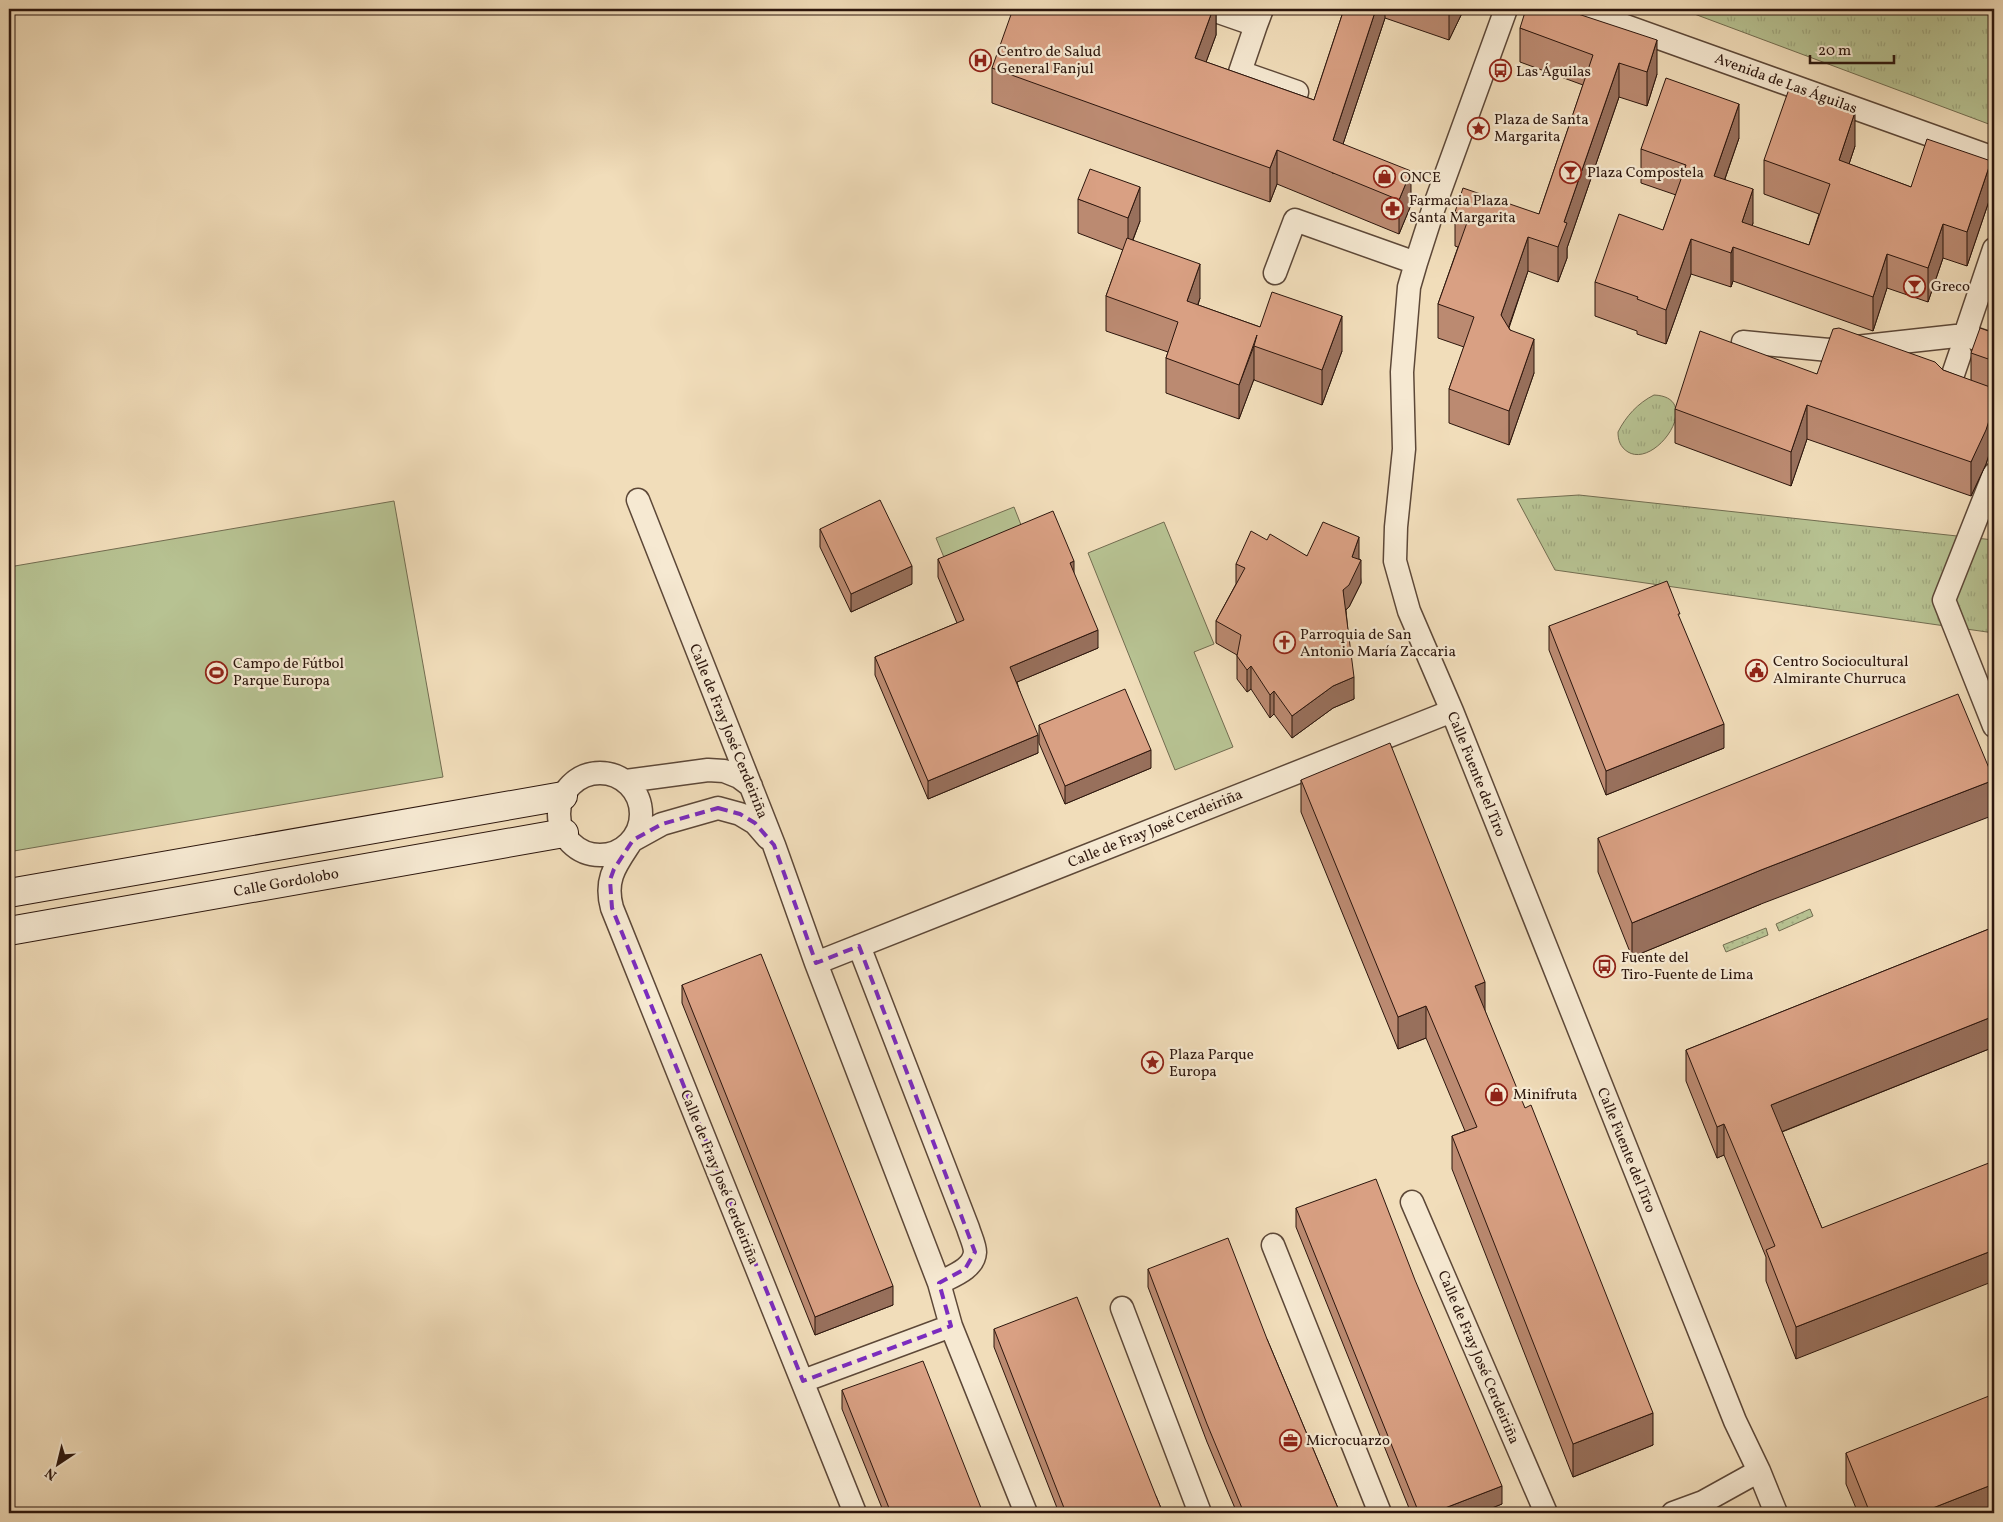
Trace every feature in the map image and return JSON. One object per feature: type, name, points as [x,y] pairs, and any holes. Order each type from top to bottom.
[{"type":"street","points":[[1210,9],[1259,17],[1240,72],[1297,92]]},
{"type":"street","name":"Calle Fuente del Tiro","points":[[1506,9],[1433,210],[1410,287],[1402,372],[1404,449],[1396,526],[1395,561],[1409,611],[1452,711],[1735,1421],[1759,1471],[1776,1513]]},
{"type":"street","name":"Avenida de Las Águilas","points":[[1578,9],[1994,158]]},
{"type":"street","points":[[1275,273],[1294,220],[1416,263]]},
{"type":"street","points":[[1994,249],[1947,392],[1994,409]]},
{"type":"street","points":[[1743,342],[1830,350],[1962,344],[1994,345]]},
{"type":"street","points":[[1994,474],[1944,600],[1994,726]]},
{"type":"street","name":"Calle de Fray José Cerdeiriña","points":[[638,500],[774,845],[816,963],[939,1283],[951,1326],[1026,1513]]},
{"type":"street","name":"Calle de Fray José Cerdeiriña","points":[[816,963],[1452,711]]},
{"type":"street","points":[[626,781],[708,770],[724,771],[739,777],[751,786]]},
{"type":"street","points":[[632,841],[639,829],[641,809],[635,791],[626,781],[616,775],[604,772],[591,773],[579,778],[570,785],[563,796],[560,808],[560,821],[564,833],[577,847],[595,855],[621,850],[632,841],[662,824],[718,808],[740,814],[755,823],[774,845]]},
{"type":"street","points":[[9,892],[563,796]]},
{"type":"street","name":"Calle Gordolobo","points":[[9,931],[564,833]]},
{"type":"street","name":"Calle de Fray José Cerdeiriña","points":[[632,841],[614,869],[610,880],[609,897],[612,908],[855,1513]]},
{"type":"street","points":[[859,946],[968,1228],[975,1252],[972,1262],[965,1269],[939,1283]]},
{"type":"street","name":"Calle de Fray José Cerdeiriña","points":[[1412,1202],[1546,1513]]},
{"type":"street","points":[[1274,1245],[1380,1513]]},
{"type":"street","points":[[1122,1308],[1200,1513]]},
{"type":"street","points":[[803,1381],[951,1326]]},
{"type":"street","points":[[1672,1513],[1703,1502],[1759,1471]]},
{"type":"highlighted area","points":[[718,808],[740,814],[755,823],[774,845],[816,963],[859,946],[975,1252],[965,1269],[939,1283],[951,1326],[803,1381],[612,908],[610,880],[614,869],[633,840],[662,824]]},
{"type":"green space","points":[[1681,9],[1994,9],[1994,126]]},
{"type":"green space","points":[[1654,395],[1669,399],[1675,407],[1676,418],[1671,431],[1651,451],[1639,455],[1628,452],[1620,443],[1618,432],[1633,410]]},
{"type":"green space","points":[[1579,495],[1994,540],[1994,633],[1555,570],[1517,499]]},
{"type":"green space","name":"Campo de Fútbol Parque Europa","points":[[394,501],[443,777],[14,851],[9,819],[9,567]]},
{"type":"green space","points":[[1014,507],[1027,540],[950,572],[936,538]]},
{"type":"green space","points":[[1164,522],[1214,644],[1194,652],[1233,747],[1175,770],[1088,553]]},
{"type":"green space","points":[[1810,909],[1813,916],[1779,931],[1776,924]]},
{"type":"green space","points":[[1766,928],[1768,935],[1726,952],[1723,945]]},
{"type":"building","points":[[1013,9],[1213,9],[1195,58],[1314,100],[1344,9],[1376,9],[1333,140],[1411,171],[1399,200],[1277,150],[1270,168],[992,68]]},
{"type":"building","points":[[1526,9],[1563,9],[1657,40],[1647,72],[1619,63],[1564,222],[1567,223],[1558,247],[1528,237],[1501,315],[1510,330],[1534,339],[1509,411],[1449,389],[1474,317],[1438,304],[1469,217],[1455,212],[1463,188],[1539,214],[1593,55],[1520,28]]},
{"type":"building","points":[[1666,78],[1739,104],[1714,176],[1753,189],[1742,222],[1809,245],[1830,184],[1764,160],[1789,89],[1855,112],[1839,160],[1911,187],[1927,139],[1991,161],[1967,232],[1943,224],[1928,268],[1887,254],[1873,297],[1733,247],[1731,253],[1691,239],[1666,310],[1637,299],[1638,297],[1595,282],[1619,214],[1663,230],[1686,165],[1641,149]]},
{"type":"building","points":[[1090,169],[1140,187],[1128,218],[1078,199]]},
{"type":"building","points":[[1127,238],[1200,264],[1187,301],[1260,327],[1272,292],[1342,316],[1322,370],[1254,346],[1257,335],[1239,385],[1166,358],[1178,322],[1106,296]]},
{"type":"building","points":[[1839,328],[1935,362],[1943,370],[1994,388],[1994,405],[1986,430],[1971,462],[1807,405],[1791,452],[1675,409],[1700,331],[1817,374],[1833,329]]},
{"type":"building","points":[[1980,328],[1994,333],[1994,361],[1971,353]]},
{"type":"building","points":[[880,500],[912,566],[851,594],[820,529]]},
{"type":"building","points":[[1053,511],[1074,561],[1070,563],[1098,630],[1010,667],[1038,735],[928,781],[875,657],[964,620],[938,559]]},
{"type":"building","name":"Parroquia de San Antonio María Zaccaria","points":[[1323,522],[1359,537],[1352,557],[1361,560],[1349,585],[1343,590],[1354,677],[1333,686],[1292,716],[1274,691],[1270,695],[1251,666],[1247,670],[1237,656],[1241,635],[1216,621],[1245,568],[1236,564],[1251,531],[1267,540],[1270,534],[1307,556]]},
{"type":"building","points":[[1667,581],[1680,614],[1678,614],[1724,724],[1606,771],[1549,626]]},
{"type":"building","points":[[1125,689],[1151,750],[1065,786],[1039,725]]},
{"type":"building","points":[[1958,694],[1994,780],[1761,870],[1632,923],[1598,838]]},
{"type":"building","points":[[1390,743],[1485,982],[1475,986],[1525,1108],[1531,1105],[1653,1413],[1573,1444],[1452,1136],[1477,1127],[1426,1006],[1398,1017],[1301,780]]},
{"type":"building","points":[[1994,927],[1994,1016],[1771,1105],[1822,1228],[1994,1161],[1994,1250],[1796,1327],[1766,1250],[1775,1246],[1724,1124],[1717,1127],[1686,1050]]},
{"type":"building","points":[[761,954],[893,1286],[815,1317],[682,985]]},
{"type":"building","points":[[1376,1179],[1415,1280],[1502,1486],[1432,1513],[1419,1513],[1296,1208]]},
{"type":"building","points":[[1228,1238],[1267,1339],[1340,1513],[1244,1513],[1207,1424],[1148,1269]]},
{"type":"building","points":[[1077,1297],[1163,1513],[1066,1513],[994,1329]]},
{"type":"building","points":[[923,1361],[983,1513],[891,1513],[842,1390]]},
{"type":"building","points":[[1994,1394],[1994,1484],[1920,1513],[1870,1513],[1846,1453]]},
{"type":"place","name":"Centro de Salud General Fanjul","points":[[981,60]]},
{"type":"place","name":"Las Águilas","points":[[1500,71]]},
{"type":"place","name":"Plaza de Santa Margarita","points":[[1478,128]]},
{"type":"place","name":"Plaza Compostela","points":[[1571,172]]},
{"type":"place","name":"ONCE","points":[[1384,177]]},
{"type":"place","name":"Farmacia Plaza Santa Margarita","points":[[1393,209]]},
{"type":"place","name":"Greco","points":[[1915,286]]},
{"type":"place","name":"Parroquia de San Antonio María Zaccaria","points":[[1284,643]]},
{"type":"place","name":"Centro Sociocultural Almirante Churruca","points":[[1757,670]]},
{"type":"place","name":"Campo de Fútbol Parque Europa","points":[[217,672]]},
{"type":"place","name":"Fuente del Tiro-Fuente de Lima","points":[[1605,966]]},
{"type":"place","name":"Plaza Parque Europa","points":[[1153,1063]]},
{"type":"place","name":"Minifruta","points":[[1497,1094]]},
{"type":"place","name":"Microcuarzo","points":[[1290,1440]]}]
